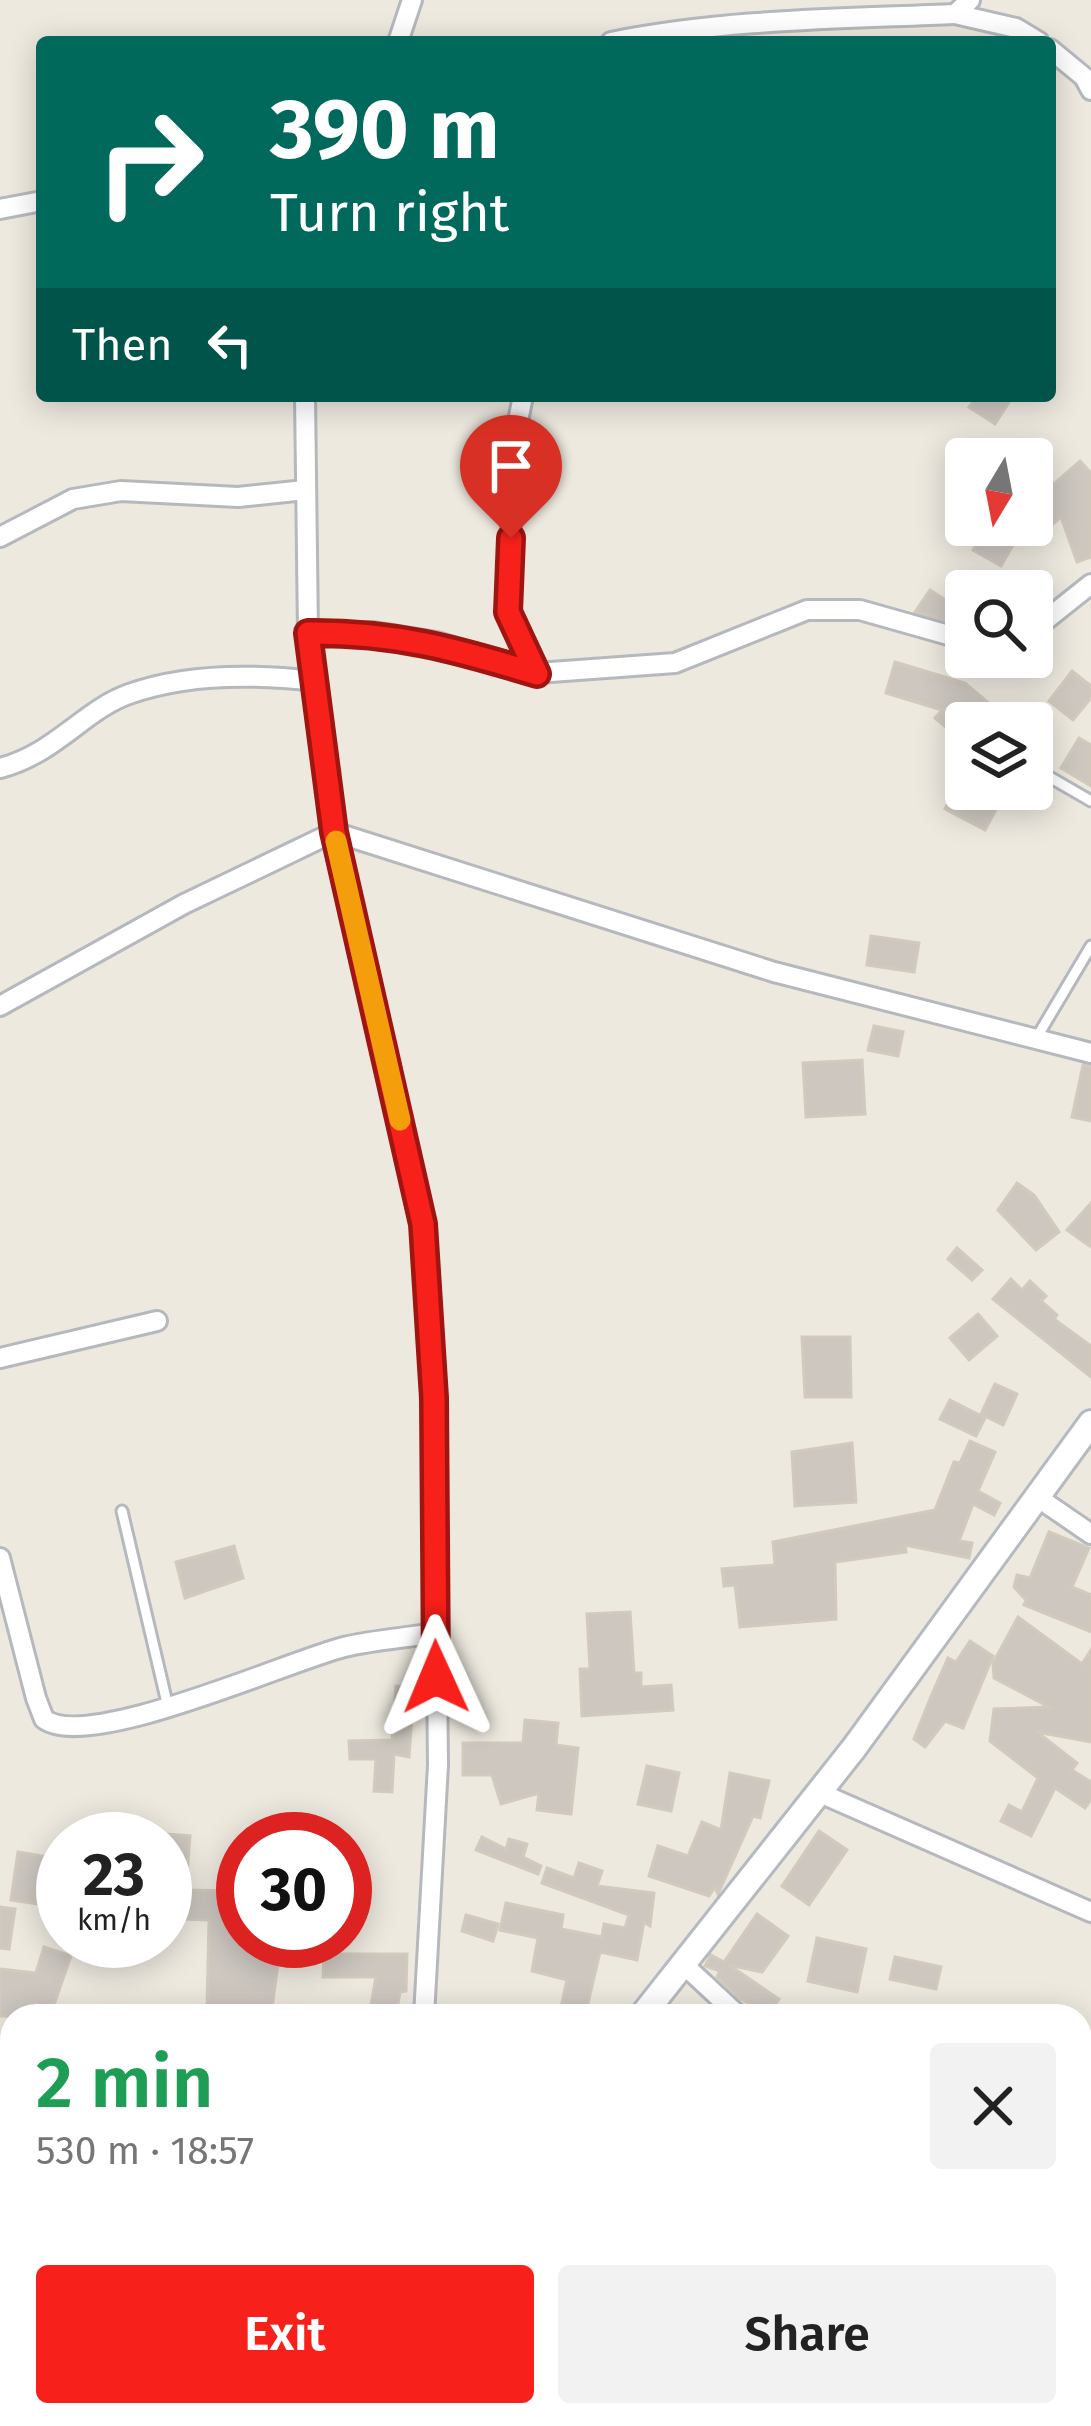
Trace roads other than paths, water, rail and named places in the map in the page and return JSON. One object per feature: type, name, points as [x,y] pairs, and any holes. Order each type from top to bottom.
[{"type":"street","points":[[400,36],[412,0]]},
{"type":"street","points":[[641,36],[777,18],[963,7],[1029,36]]},
{"type":"street","points":[[1056,54],[1084,77],[1091,90]]},
{"type":"street","points":[[0,209],[36,202]]},
{"type":"street","points":[[305,402],[308,633],[334,832],[423,1224],[434,1398],[437,1789],[425,2004]]},
{"type":"street","points":[[522,402],[514,441],[508,612],[537,674]]},
{"type":"street","points":[[0,537],[73,499],[121,490],[238,497],[305,490]]},
{"type":"street","points":[[1053,614],[1091,584]]},
{"type":"street","points":[[308,633],[374,632],[437,642],[537,674],[675,663],[807,610],[860,610],[945,634]]},
{"type":"street","points":[[0,768],[70,736],[129,694],[230,675],[315,681]]},
{"type":"street","points":[[0,1006],[184,904],[334,832],[774,972],[1091,1053]]},
{"type":"street","points":[[0,1358],[157,1321]]},
{"type":"street","points":[[651,2004],[820,1793],[1091,1423]]},
{"type":"street","points":[[1037,1497],[1091,1534]]},
{"type":"street","points":[[0,1558],[44,1719],[65,1728],[168,1707],[342,1648],[435,1633]]},
{"type":"street","points":[[820,1793],[1091,1912]]},
{"type":"street","points":[[683,1964],[726,2004]]},
{"type":"lane","points":[[1053,779],[1091,801]]},
{"type":"lane","points":[[1037,1037],[1091,946]]},
{"type":"lane","points":[[122,1511],[168,1707]]}]
